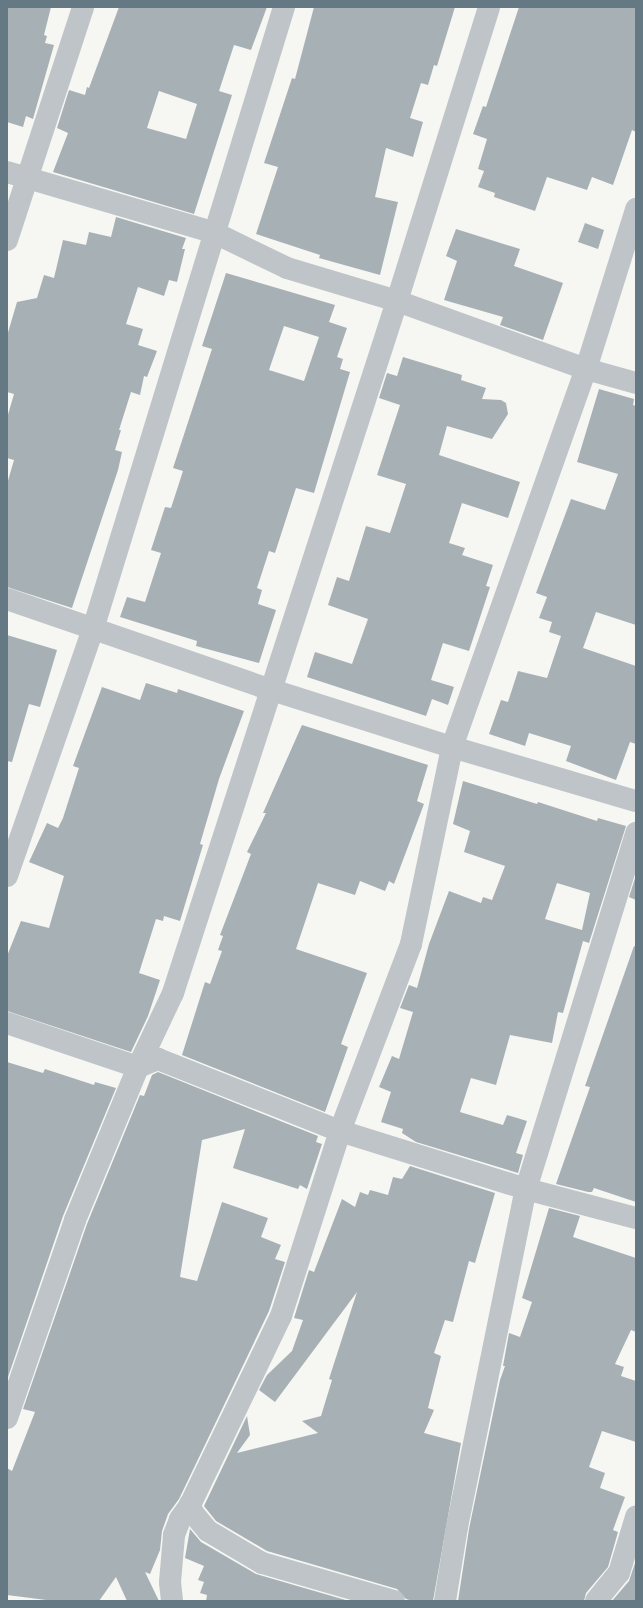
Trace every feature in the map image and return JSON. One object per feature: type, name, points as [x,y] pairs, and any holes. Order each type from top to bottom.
[{"type":"street","points":[[7,240],[17,175],[83,7]]},
{"type":"street","points":[[7,876],[93,629],[284,7]]},
{"type":"street","points":[[7,1418],[75,1220],[138,1067],[173,992],[397,301],[489,7]]},
{"type":"street","points":[[17,175],[215,233],[287,268],[397,301],[586,369],[636,383]]},
{"type":"street","points":[[172,1601],[170,1582],[174,1535],[180,1519],[190,1505],[281,1316],[340,1131],[411,944],[452,747],[586,369],[636,209]]},
{"type":"street","points":[[7,599],[272,690],[452,747],[636,801]]},
{"type":"street","points":[[445,1601],[457,1528],[526,1189],[636,833]]},
{"type":"street","points":[[7,1023],[138,1067],[158,1059],[340,1131],[526,1189],[636,1218]]},
{"type":"street","points":[[190,1505],[192,1513],[208,1531],[262,1563],[394,1601]]},
{"type":"street","points":[[599,1600],[619,1573],[636,1517]]},
{"type":"building","points":[[7,7],[51,7],[44,35],[47,36],[45,43],[54,45],[33,119],[26,116],[23,127],[7,122]]},
{"type":"building","points":[[119,7],[267,7],[251,50],[234,45],[219,91],[232,95],[194,214],[53,172],[68,133],[57,128],[69,90],[85,95],[87,87],[89,88]],"holes":[[[159,91],[197,104],[186,139],[147,128]]]},
{"type":"building","points":[[314,7],[455,7],[437,66],[434,65],[428,85],[421,83],[410,118],[423,122],[413,157],[386,148],[375,197],[398,202],[380,275],[319,258],[320,255],[256,234],[278,167],[264,163],[292,78],[295,79]]},
{"type":"building","points":[[519,7],[636,7],[636,132],[632,130],[613,185],[592,177],[587,190],[547,177],[535,211],[494,197],[495,193],[478,187],[484,171],[478,169],[487,139],[473,134],[483,106],[486,107]]},
{"type":"building","points":[[116,217],[186,238],[182,249],[185,249],[177,282],[169,280],[164,296],[138,287],[126,324],[143,329],[138,345],[157,351],[147,377],[144,376],[140,395],[131,392],[119,430],[121,430],[115,450],[122,452],[118,470],[72,608],[7,587],[7,484],[14,460],[7,458],[7,418],[14,394],[7,392],[7,336],[17,302],[37,298],[44,275],[54,278],[63,240],[86,245],[89,232],[111,237]]},
{"type":"building","points":[[585,223],[604,230],[598,249],[578,242]]},
{"type":"building","points":[[456,229],[520,249],[514,266],[563,283],[543,340],[500,325],[503,317],[444,300],[457,261],[446,256]]},
{"type":"building","points":[[226,273],[335,305],[329,322],[347,328],[337,357],[343,359],[340,369],[350,372],[314,493],[296,488],[275,553],[269,551],[257,588],[262,590],[258,604],[276,610],[259,663],[196,646],[197,641],[120,617],[127,597],[145,602],[161,553],[151,550],[165,507],[171,508],[183,471],[173,468],[212,349],[202,346]],"holes":[[[284,326],[319,337],[304,381],[269,370]]]},
{"type":"building","points":[[403,357],[462,375],[461,380],[486,388],[482,399],[501,400],[506,403],[508,414],[492,439],[447,426],[439,455],[520,482],[508,518],[462,503],[449,543],[465,548],[462,555],[493,565],[486,586],[490,587],[469,651],[443,643],[431,680],[454,687],[448,705],[432,699],[426,716],[307,677],[315,652],[352,664],[368,619],[328,605],[337,577],[349,581],[366,526],[390,533],[406,484],[377,475],[400,405],[379,398],[387,373],[397,376]]},
{"type":"building","points":[[599,389],[634,399],[633,405],[636,406],[636,625],[596,612],[583,648],[636,666],[636,744],[630,742],[616,780],[566,761],[571,746],[529,733],[525,746],[489,734],[501,700],[508,702],[518,671],[547,678],[561,636],[549,632],[552,622],[539,618],[547,597],[536,593],[571,499],[605,510],[618,474],[577,462]]},
{"type":"building","points":[[7,635],[57,650],[40,707],[29,704],[12,762],[7,761]]},
{"type":"building","points":[[146,683],[177,693],[178,689],[244,711],[219,779],[200,844],[203,845],[180,921],[164,916],[163,921],[156,919],[139,973],[160,980],[148,1016],[131,1052],[7,1011],[7,956],[21,921],[49,928],[64,876],[29,862],[47,823],[58,828],[63,818],[79,768],[73,766],[102,687],[140,700]]},
{"type":"building","points":[[302,725],[428,765],[417,801],[424,804],[394,884],[389,881],[385,891],[360,881],[355,895],[318,883],[296,949],[367,973],[341,1044],[348,1047],[325,1112],[182,1055],[205,982],[210,984],[222,951],[218,950],[223,936],[220,935],[251,854],[247,852],[266,813],[263,813]]},
{"type":"building","points":[[463,781],[537,804],[538,802],[597,821],[598,818],[626,826],[589,943],[583,941],[563,1013],[558,1012],[552,1043],[510,1035],[496,1085],[471,1078],[460,1112],[503,1125],[507,1115],[527,1121],[516,1153],[523,1155],[518,1173],[416,1142],[402,1133],[403,1129],[381,1122],[391,1092],[379,1087],[392,1056],[399,1059],[413,1012],[400,1008],[409,985],[417,988],[429,944],[449,891],[481,903],[483,897],[492,900],[505,866],[464,852],[470,831],[453,824]],"holes":[[[557,883],[590,893],[582,930],[545,919]]]},
{"type":"building","points":[[636,875],[636,900],[629,897]]},
{"type":"building","points":[[634,946],[636,947],[636,1202],[594,1188],[592,1192],[588,1192],[556,1184],[590,1087],[585,1086]]},
{"type":"building","points":[[7,1062],[43,1073],[45,1069],[94,1085],[95,1082],[116,1088],[63,1216],[7,1380]]},
{"type":"building","points":[[158,1072],[318,1136],[316,1142],[322,1144],[307,1189],[300,1185],[298,1189],[233,1168],[245,1129],[202,1140],[180,1277],[197,1281],[222,1202],[268,1218],[261,1237],[281,1245],[275,1259],[285,1262],[269,1311],[179,1499],[168,1514],[162,1531],[160,1550],[150,1574],[145,1572],[159,1601],[127,1601],[116,1577],[99,1601],[54,1601],[7,1595],[7,1468],[12,1471],[35,1412],[23,1409],[87,1224],[140,1095],[144,1096],[152,1075]]},
{"type":"building","points":[[410,1166],[495,1193],[475,1263],[469,1261],[453,1322],[445,1320],[434,1353],[441,1356],[428,1408],[434,1410],[424,1433],[461,1443],[433,1601],[413,1601],[406,1599],[397,1589],[267,1551],[216,1521],[204,1506],[247,1416],[250,1435],[237,1453],[318,1433],[302,1421],[321,1416],[332,1380],[329,1379],[357,1292],[275,1402],[259,1390],[267,1375],[292,1351],[303,1320],[294,1318],[309,1270],[314,1272],[342,1199],[355,1207],[360,1192],[368,1195],[370,1190],[388,1195],[393,1177],[402,1179]]},
{"type":"building","points":[[549,1208],[580,1216],[573,1237],[636,1258],[636,1332],[631,1330],[615,1364],[624,1367],[621,1376],[636,1381],[636,1442],[602,1431],[589,1467],[605,1473],[600,1488],[625,1497],[613,1530],[618,1532],[608,1567],[586,1593],[584,1601],[458,1601],[469,1529],[500,1380],[505,1366],[503,1366],[509,1333],[520,1337],[532,1302],[522,1298]]},
{"type":"building","points":[[190,1529],[201,1542],[256,1574],[349,1601],[206,1601],[207,1595],[200,1593],[204,1582],[198,1580],[204,1566],[185,1558]]},
{"type":"building","points":[[636,1560],[636,1601],[612,1601],[629,1581]]}]
